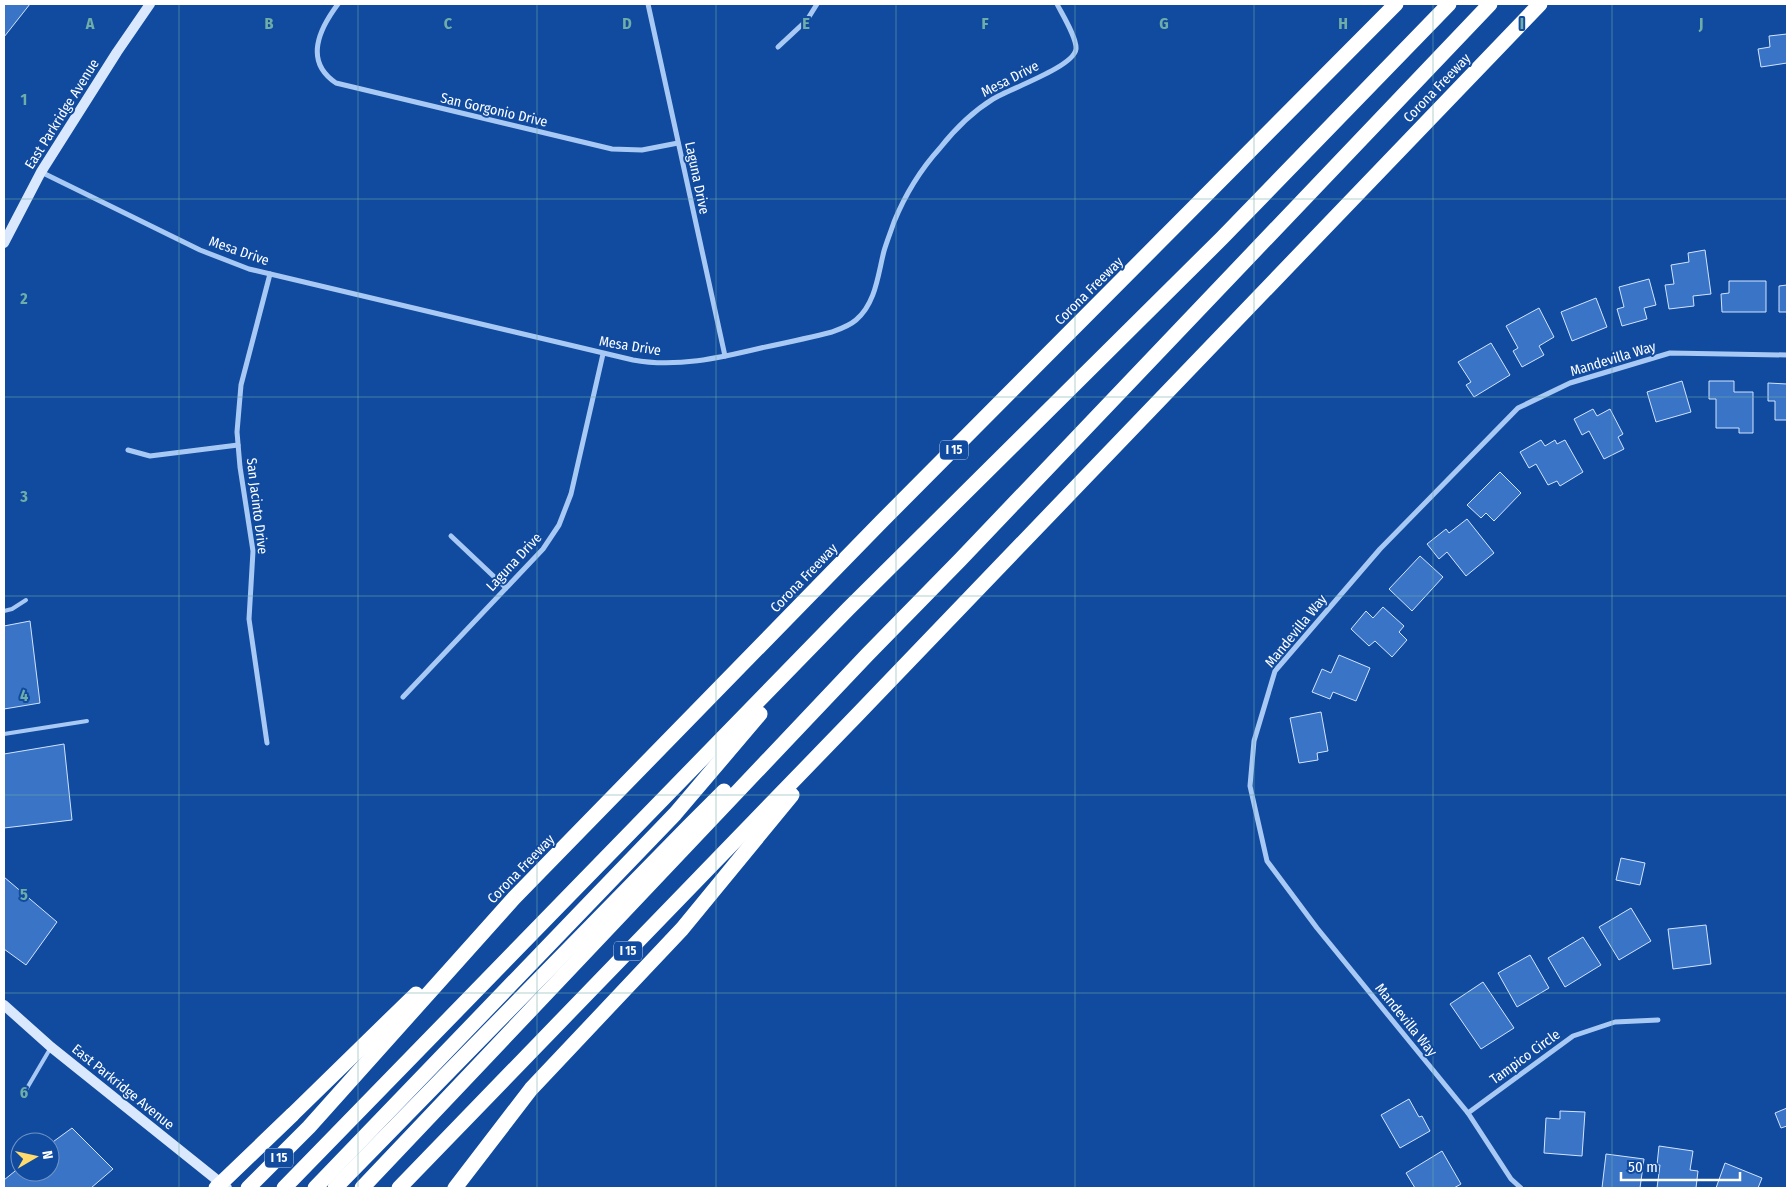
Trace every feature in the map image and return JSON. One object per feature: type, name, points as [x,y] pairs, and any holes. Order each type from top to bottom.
[{"type":"highway","name":"Corona Freeway","points":[[248,1188],[309,1127],[514,898],[881,522],[1396,4]]},
{"type":"highway","points":[[284,1188],[841,617],[1222,238],[1449,4]]},
{"type":"highway","points":[[367,1183],[867,655],[960,560],[1490,4]]},
{"type":"highway","name":"Corona Freeway","points":[[399,1188],[858,714],[1540,4]]},
{"type":"highway","points":[[335,1188],[346,1166],[674,814],[841,617]]},
{"type":"highway","points":[[315,1188],[346,1166],[688,827],[867,655]]},
{"type":"highway","points":[[455,1188],[531,1089],[682,930],[858,714]]},
{"type":"highway","points":[[216,1188],[514,898]]},
{"type":"main road","name":"East Parkridge Avenue","points":[[4,243],[41,172],[117,52],[150,4]]},
{"type":"main road","name":"East Parkridge Avenue","points":[[4,1005],[51,1047],[227,1188]]},
{"type":"street","name":"San Gorgonio Drive","points":[[338,4],[320,35],[318,59],[324,73],[344,86],[612,149],[642,150],[678,143]]},
{"type":"street","name":"Laguna Drive","points":[[648,4],[725,356]]},
{"type":"street","points":[[778,47],[808,20],[818,4]]},
{"type":"street","name":"Mesa Drive","points":[[41,172],[212,256],[236,265],[642,362],[688,362],[725,356],[832,332],[849,324],[861,315],[872,295],[895,220],[908,194],[938,149],[969,117],[995,97],[1062,65],[1074,54],[1075,44],[1057,4]]},
{"type":"street","name":"San Jacinto Drive","points":[[267,743],[248,619],[253,551],[238,445],[238,412],[241,385],[270,274]]},
{"type":"street","name":"Mandevilla Way","points":[[1521,1188],[1511,1179],[1468,1113],[1317,928],[1267,861],[1250,786],[1254,741],[1274,670],[1380,550],[1518,408],[1570,383],[1670,353],[1787,355]]},
{"type":"street","name":"Laguna Drive","points":[[403,697],[543,549],[554,534],[563,517],[572,489],[603,354]]},
{"type":"street","points":[[128,450],[150,456],[238,445]]},
{"type":"street","points":[[451,536],[506,588]]},
{"type":"street","name":"Tampico Circle","points":[[1468,1113],[1573,1036],[1615,1022],[1658,1020]]},
{"type":"lane","points":[[4,611],[12,609],[26,600]]},
{"type":"lane","points":[[4,734],[87,721]]},
{"type":"lane","points":[[23,1095],[51,1047]]},
{"type":"building","points":[[4,4],[30,4],[4,37]]},
{"type":"building","points":[[1787,34],[1787,63],[1761,67],[1758,49],[1770,47],[1769,36]]},
{"type":"building","points":[[1705,250],[1711,294],[1693,296],[1694,306],[1669,309],[1665,285],[1674,284],[1671,265],[1689,262],[1688,253]]},
{"type":"building","points":[[1649,279],[1656,305],[1644,308],[1647,319],[1622,326],[1617,309],[1624,307],[1619,287]]},
{"type":"building","points":[[1729,281],[1766,281],[1766,312],[1722,312],[1721,294],[1729,293]]},
{"type":"building","points":[[1787,285],[1787,312],[1779,312],[1779,286]]},
{"type":"building","points":[[1596,298],[1607,327],[1572,341],[1561,312]]},
{"type":"building","points":[[1539,308],[1554,337],[1539,346],[1544,355],[1522,367],[1513,351],[1518,348],[1506,326]]},
{"type":"building","points":[[1491,343],[1510,375],[1474,397],[1466,385],[1471,382],[1458,362]]},
{"type":"building","points":[[1682,381],[1691,412],[1656,422],[1647,392]]},
{"type":"building","points":[[1709,381],[1734,381],[1734,392],[1753,392],[1753,433],[1739,433],[1739,428],[1716,428],[1716,399],[1709,399]]},
{"type":"building","points":[[1768,383],[1787,384],[1787,420],[1775,420],[1775,401],[1768,401]]},
{"type":"building","points":[[1593,409],[1597,416],[1610,409],[1623,434],[1618,437],[1624,449],[1604,459],[1589,431],[1582,435],[1574,419]]},
{"type":"building","points":[[1541,440],[1545,446],[1555,440],[1557,444],[1565,440],[1583,472],[1560,486],[1557,481],[1548,485],[1536,464],[1529,468],[1520,452]]},
{"type":"building","points":[[1500,472],[1521,493],[1494,521],[1486,513],[1481,518],[1467,505]]},
{"type":"building","points":[[1467,519],[1494,553],[1466,576],[1447,552],[1439,559],[1427,544],[1446,529],[1449,533]]},
{"type":"building","points":[[1420,556],[1443,577],[1412,611],[1389,589]]},
{"type":"building","points":[[1383,607],[1404,626],[1399,632],[1407,640],[1392,657],[1375,641],[1369,646],[1351,629],[1366,611],[1373,618]]},
{"type":"building","points":[[30,621],[40,703],[4,709],[4,626]]},
{"type":"building","points":[[1339,655],[1370,668],[1356,701],[1333,692],[1330,699],[1312,692],[1322,669],[1331,673]]},
{"type":"building","points":[[1321,712],[1328,751],[1317,753],[1318,760],[1299,763],[1290,718]]},
{"type":"building","points":[[64,744],[72,820],[4,828],[4,754]]},
{"type":"building","points":[[1621,858],[1645,863],[1640,885],[1616,880]]},
{"type":"building","points":[[4,877],[57,922],[26,965],[4,949]]},
{"type":"building","points":[[1631,908],[1651,941],[1619,960],[1599,927]]},
{"type":"building","points":[[1706,925],[1711,964],[1673,969],[1668,929]]},
{"type":"building","points":[[1583,937],[1601,965],[1565,987],[1548,958]]},
{"type":"building","points":[[1530,955],[1549,988],[1517,1007],[1498,973]]},
{"type":"building","points":[[1483,982],[1514,1028],[1481,1049],[1450,1004]]},
{"type":"building","points":[[1409,1099],[1419,1117],[1422,1116],[1430,1131],[1400,1148],[1381,1115]]},
{"type":"building","points":[[1787,1108],[1787,1126],[1781,1128],[1775,1113]]},
{"type":"building","points":[[1560,1111],[1585,1112],[1582,1156],[1544,1153],[1546,1118],[1560,1119]]},
{"type":"building","points":[[72,1128],[113,1169],[91,1188],[4,1188],[4,1180],[10,1175],[10,1182],[60,1182],[60,1137]]},
{"type":"building","points":[[1659,1146],[1693,1151],[1690,1170],[1698,1171],[1696,1188],[1657,1188],[1660,1165],[1657,1165]]},
{"type":"building","points":[[1442,1151],[1461,1184],[1454,1188],[1415,1188],[1406,1173]]},
{"type":"building","points":[[1606,1154],[1644,1159],[1640,1188],[1602,1188]]},
{"type":"building","points":[[1725,1163],[1762,1178],[1758,1188],[1716,1188]]}]
